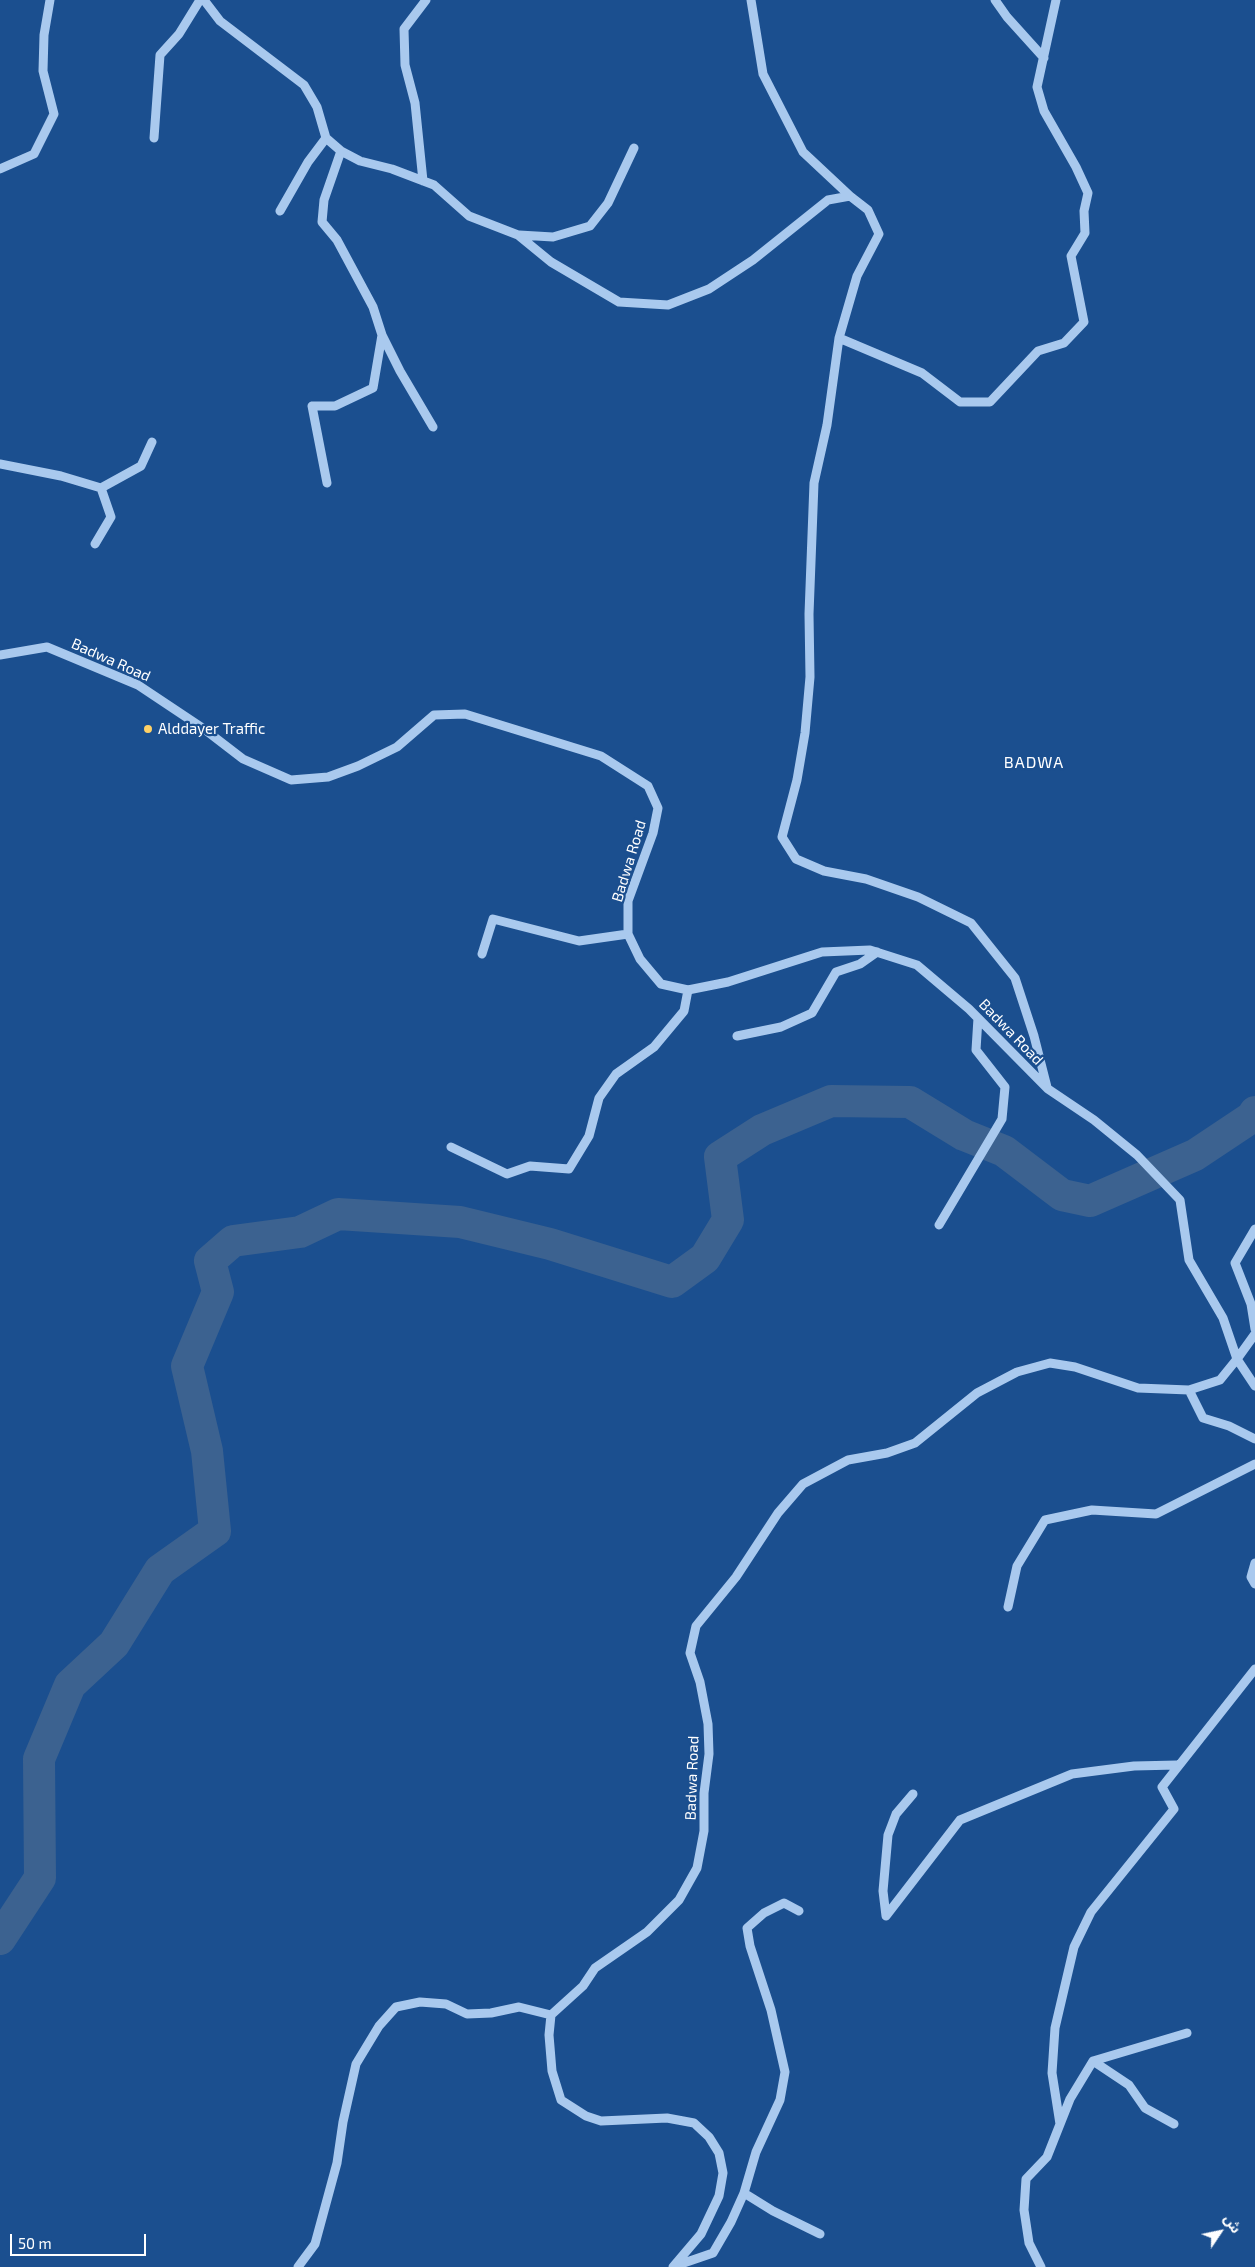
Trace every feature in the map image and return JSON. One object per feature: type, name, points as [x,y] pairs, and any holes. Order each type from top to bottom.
[{"type":"street","points":[[0,169],[34,154],[54,114],[43,71],[44,35],[50,0]]},
{"type":"street","points":[[154,138],[160,55],[179,34],[200,0]]},
{"type":"street","points":[[204,0],[220,22],[304,85],[316,107],[326,138],[341,151],[360,161],[434,185],[469,216],[518,235],[552,237],[590,226],[608,204],[634,148]]},
{"type":"street","points":[[423,181],[415,103],[404,65],[404,29],[426,0]]},
{"type":"street","points":[[751,0],[763,74],[803,152],[850,196],[868,210],[879,234],[857,276],[839,338],[827,426],[814,483],[809,614],[810,677],[805,733],[797,780],[782,837],[796,860],[824,871],[866,879],[918,897],[971,923],[1015,978],[1034,1036],[1048,1089]]},
{"type":"street","points":[[995,0],[1006,17],[1044,58]]},
{"type":"street","points":[[839,338],[922,373],[960,402],[990,402],[1038,351],[1064,343],[1084,322],[1071,256],[1085,233],[1084,211],[1088,193],[1076,167],[1044,111],[1037,87],[1056,0]]},
{"type":"street","points":[[280,211],[308,162],[326,138]]},
{"type":"street","points":[[341,151],[324,200],[322,222],[337,240],[360,282],[373,307],[382,335],[400,371],[433,428]]},
{"type":"street","points":[[518,235],[551,262],[618,302],[668,305],[709,289],[753,260],[828,200],[850,196]]},
{"type":"street","points":[[327,483],[312,406],[335,406],[373,388],[382,335]]},
{"type":"street","points":[[0,464],[61,476],[101,488],[141,466],[152,442]]},
{"type":"street","points":[[95,544],[111,517],[101,488]]},
{"type":"street","name":"Badwa Road","points":[[0,655],[47,647],[138,684],[244,759],[291,780],[328,777],[358,766],[398,747],[434,715],[465,714],[601,756],[648,786],[658,808],[653,833],[628,901],[628,934],[640,959],[662,984],[688,990],[728,982],[822,952],[870,950],[917,965],[978,1018],[1048,1089],[1094,1120],[1145,1163],[1180,1200],[1189,1260],[1223,1318],[1237,1359],[1255,1386]]},
{"type":"street","points":[[482,954],[493,920],[579,941],[628,934]]},
{"type":"street","points":[[737,1036],[781,1027],[812,1013],[836,972],[860,964],[877,952]]},
{"type":"street","points":[[451,1147],[507,1174],[530,1166],[569,1169],[589,1136],[600,1098],[616,1074],[654,1047],[684,1010],[688,990]]},
{"type":"street","points":[[939,1225],[1002,1119],[1005,1087],[976,1050],[978,1018]]},
{"type":"street","points":[[1255,1230],[1235,1263],[1251,1304],[1255,1329]]},
{"type":"street","points":[[1237,1359],[1255,1334]]},
{"type":"street","name":"Badwa Road","points":[[551,2015],[582,1986],[595,1968],[647,1932],[679,1900],[697,1868],[704,1831],[704,1793],[709,1754],[708,1724],[700,1682],[690,1653],[696,1626],[736,1577],[778,1513],[803,1484],[848,1460],[887,1453],[915,1443],[977,1393],[1017,1372],[1050,1363],[1075,1367],[1138,1388],[1189,1390],[1220,1380],[1237,1359]]},
{"type":"street","points":[[1189,1390],[1203,1418],[1230,1426],[1255,1439]]},
{"type":"street","points":[[1008,1607],[1016,1566],[1045,1520],[1092,1510],[1156,1514],[1255,1464]]},
{"type":"street","points":[[1255,1563],[1251,1577],[1255,1584]]},
{"type":"street","points":[[1060,2124],[1052,2073],[1055,2028],[1074,1947],[1091,1912],[1174,1808],[1162,1787],[1255,1669]]},
{"type":"street","points":[[913,1794],[896,1814],[888,1835],[883,1891],[886,1916],[960,1820],[1072,1774],[1134,1766],[1177,1766]]},
{"type":"street","points":[[674,2266],[713,2253],[731,2222],[744,2193],[756,2152],[780,2100],[785,2072],[771,2010],[750,1946],[747,1928],[764,1913],[784,1903],[799,1911]]},
{"type":"street","points":[[298,2267],[315,2244],[337,2163],[343,2122],[356,2064],[379,2026],[396,2007],[420,2002],[446,2004],[467,2014],[491,2013],[519,2007],[551,2015],[549,2035],[552,2071],[561,2100],[586,2116],[601,2121],[667,2118],[694,2123],[709,2137],[719,2153],[723,2174],[719,2196],[701,2234],[674,2266]]},
{"type":"street","points":[[1041,2267],[1029,2243],[1024,2210],[1026,2178],[1048,2157],[1070,2099],[1093,2061],[1187,2033]]},
{"type":"street","points":[[1093,2061],[1129,2085],[1145,2108],[1174,2124]]},
{"type":"street","points":[[744,2193],[773,2211],[820,2234]]},
{"type":"waterway","points":[[0,1939],[40,1878],[39,1759],[70,1685],[114,1644],[160,1570],[215,1531],[207,1451],[187,1366],[218,1292],[210,1261],[233,1241],[300,1232],[338,1214],[460,1222],[550,1244],[672,1282],[705,1258],[728,1220],[720,1157],[762,1130],[831,1101],[910,1102],[964,1135],[1004,1151],[1062,1195],[1090,1201],[1195,1155],[1252,1117],[1255,1112]]},
{"type":"place","name":"Alddayer Traffic","points":[[148,729]]},
{"type":"district","name":"BADWA","points":[[1034,763]]}]
